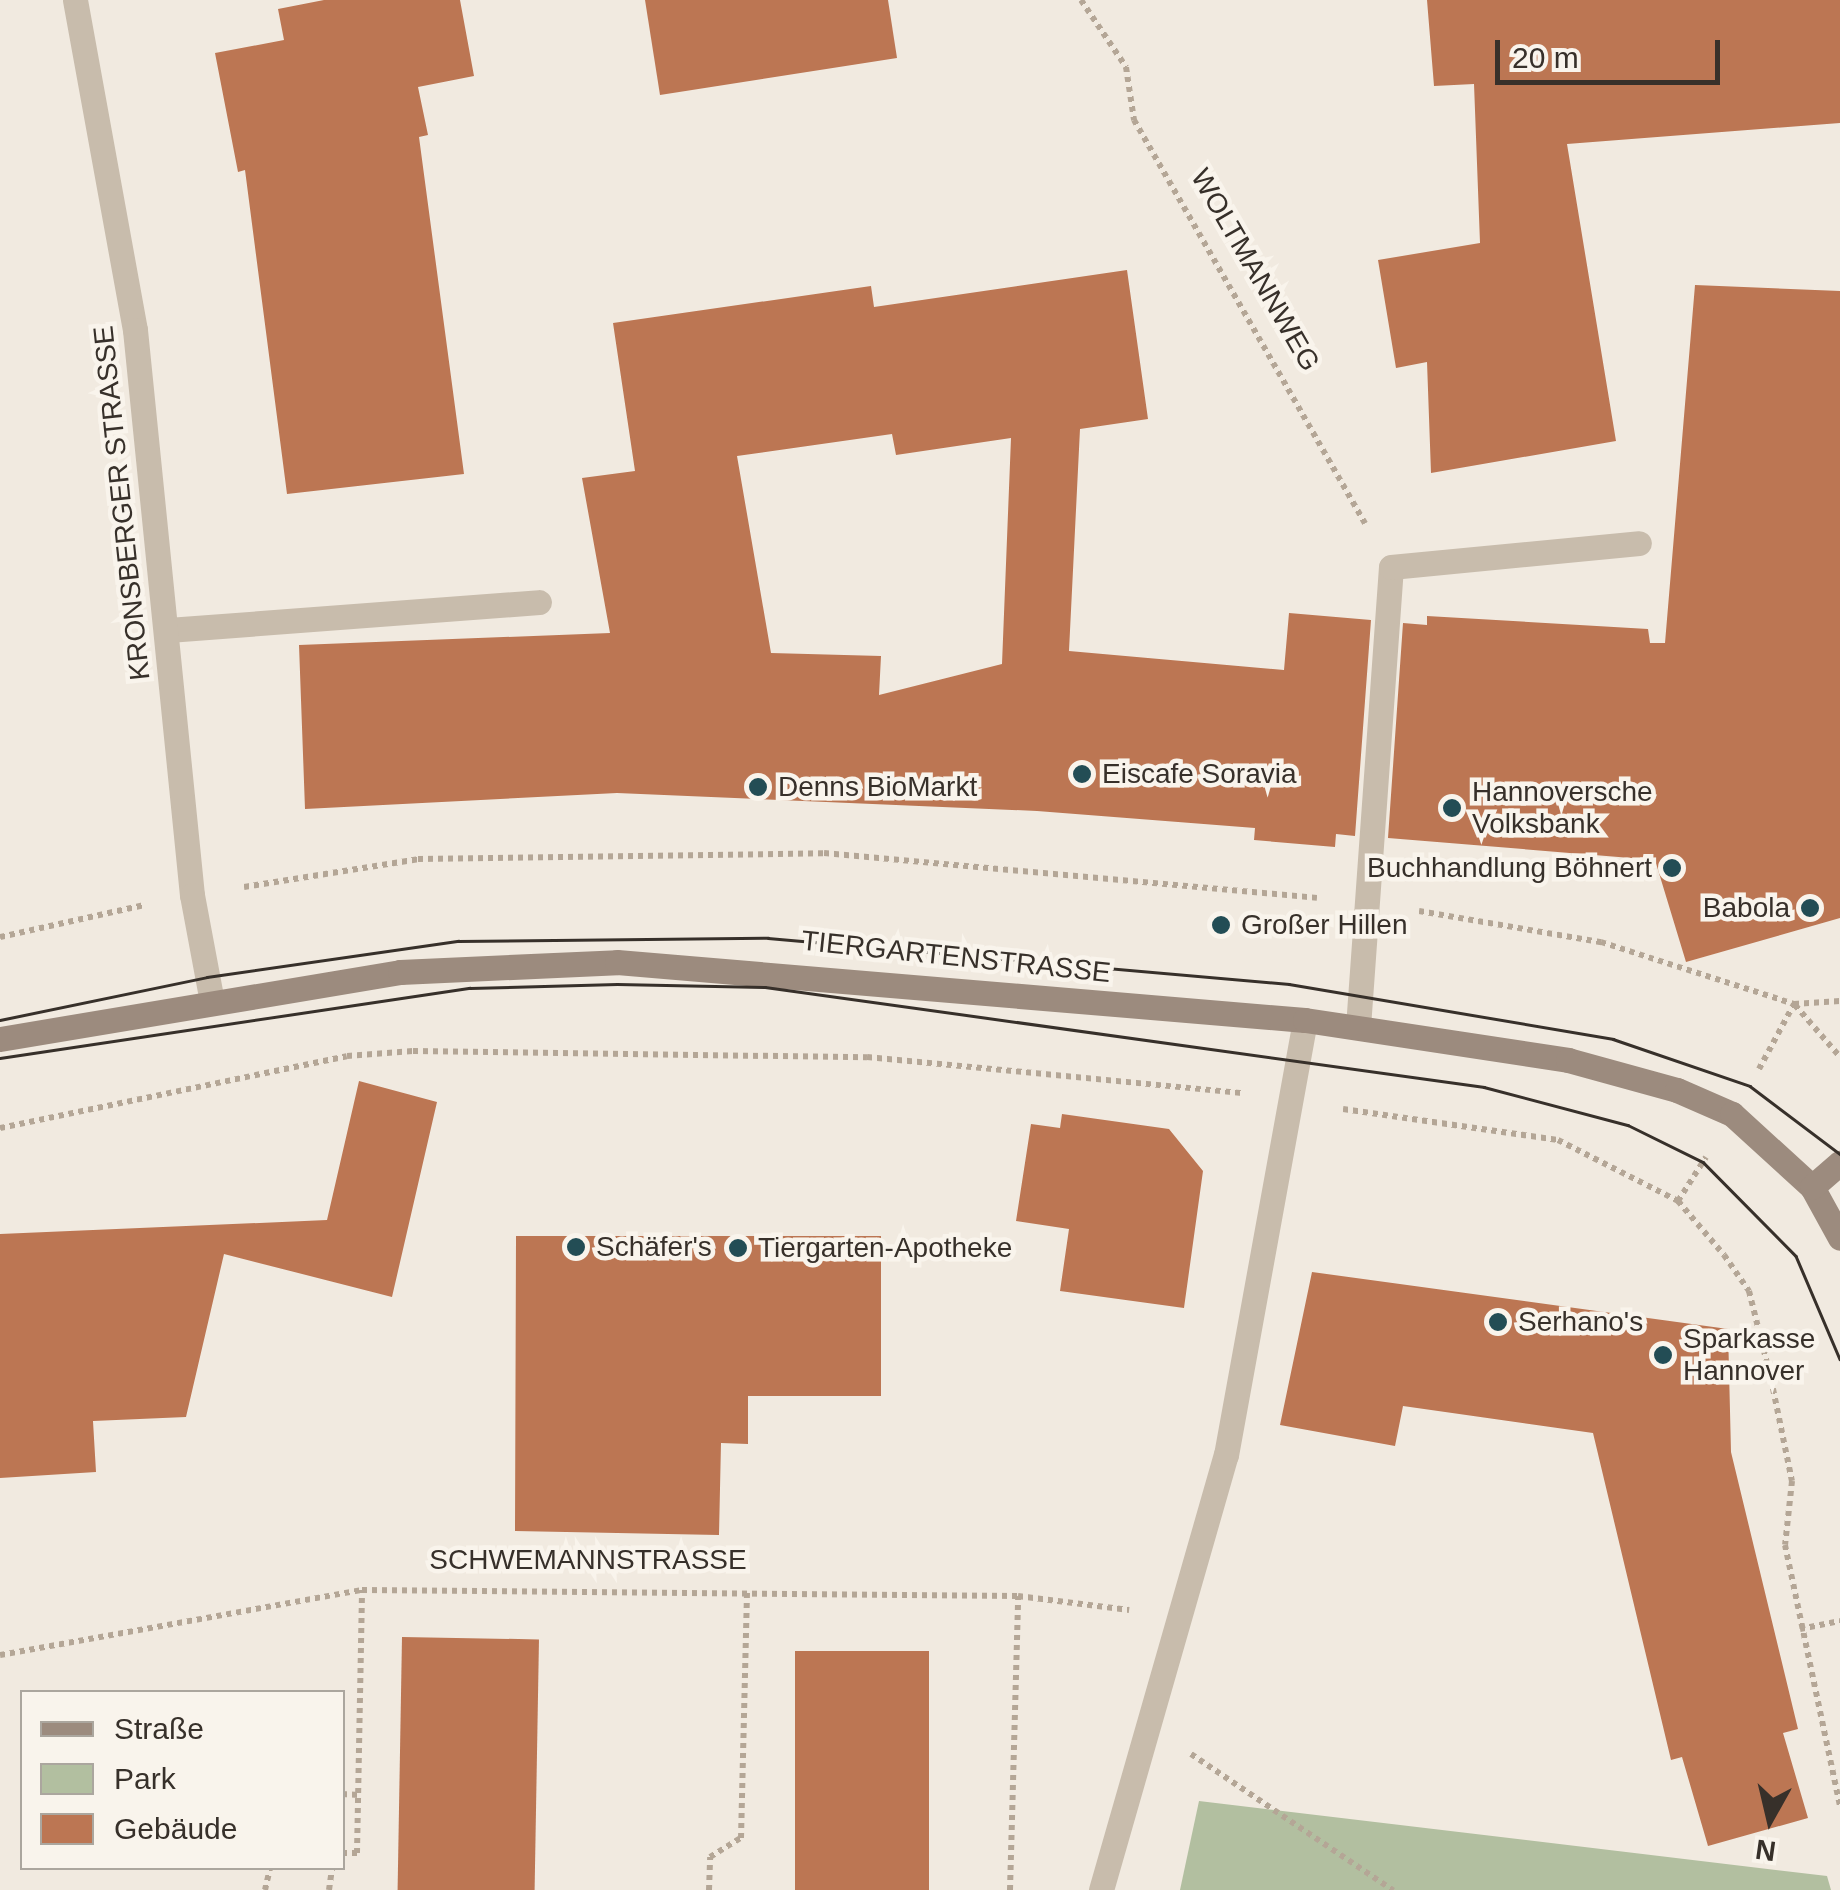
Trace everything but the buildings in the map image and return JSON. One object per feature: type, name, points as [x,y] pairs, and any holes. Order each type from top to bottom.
[{"type":"main road","name":"TIERGARTENSTRASSE","points":[[0,1039],[400,972],[617,962],[1306,1020],[1568,1060],[1677,1090],[1732,1114],[1812,1187],[1840,1238]]},
{"type":"main road","points":[[1812,1187],[1840,1163]]},
{"type":"street","name":"KRONSBERGER STRASSE","points":[[75,0],[135,330],[192,895],[212,1002]]},
{"type":"street","points":[[1358,1027],[1374,904],[1391,567],[1639,542]]},
{"type":"street","points":[[168,630],[538,602]]},
{"type":"street","points":[[1101,1890],[1147,1741],[1226,1455],[1306,1020]]},
{"type":"path","name":"WOLTMANNWEG","points":[[1081,0],[1126,67],[1134,120],[1391,567]]},
{"type":"path","points":[[0,936],[192,895],[418,859],[583,851],[824,853],[1374,904],[1602,942],[1794,1004],[1840,1001]]},
{"type":"path","points":[[1794,1004],[1840,1058]]},
{"type":"path","points":[[0,1128],[347,1056],[413,1052],[867,1057],[1290,1099],[1558,1140],[1678,1202],[1749,1291],[1792,1481],[1785,1545],[1840,1807]]},
{"type":"path","points":[[709,1890],[710,1857],[741,1838],[747,1589]]},
{"type":"path","name":"SCHWEMANNSTRASSE","points":[[0,1656],[362,1590],[747,1589],[1018,1596],[1085,1599],[1179,1623]]},
{"type":"path","points":[[345,1852],[357,1853],[362,1590]]},
{"type":"path","points":[[1010,1890],[1018,1596]]},
{"type":"path","points":[[1800,1630],[1840,1621]]},
{"type":"path","points":[[1147,1741],[1200,1757],[1393,1890]]},
{"type":"path","points":[[345,1794],[358,1795]]},
{"type":"green space","points":[[1199,1801],[1827,1876],[1831,1890],[1180,1890]]},
{"type":"tram line","points":[[0,1020],[207,977],[458,941],[768,938],[1289,984],[1613,1039],[1750,1086],[1840,1154]]},
{"type":"tram line","points":[[0,1058],[470,988],[617,984],[765,987],[1484,1087],[1628,1125],[1703,1162],[1796,1256],[1840,1359]]},
{"type":"place","name":"Eiscafe Soravia","points":[[1082,774]]},
{"type":"place","name":"Denns BioMarkt","points":[[758,787]]},
{"type":"place","name":"Hannoversche Volksbank","points":[[1452,808]]},
{"type":"place","name":"Buchhandlung Böhnert","points":[[1672,868]]},
{"type":"place","name":"Babola","points":[[1810,908]]},
{"type":"place","name":"Großer Hillen","points":[[1221,925]]},
{"type":"place","name":"Schäfer's","points":[[576,1247]]},
{"type":"place","name":"Tiergarten-Apotheke","points":[[738,1248]]},
{"type":"place","name":"Serhano's","points":[[1498,1322]]},
{"type":"place","name":"Sparkasse Hannover","points":[[1663,1355]]}]
